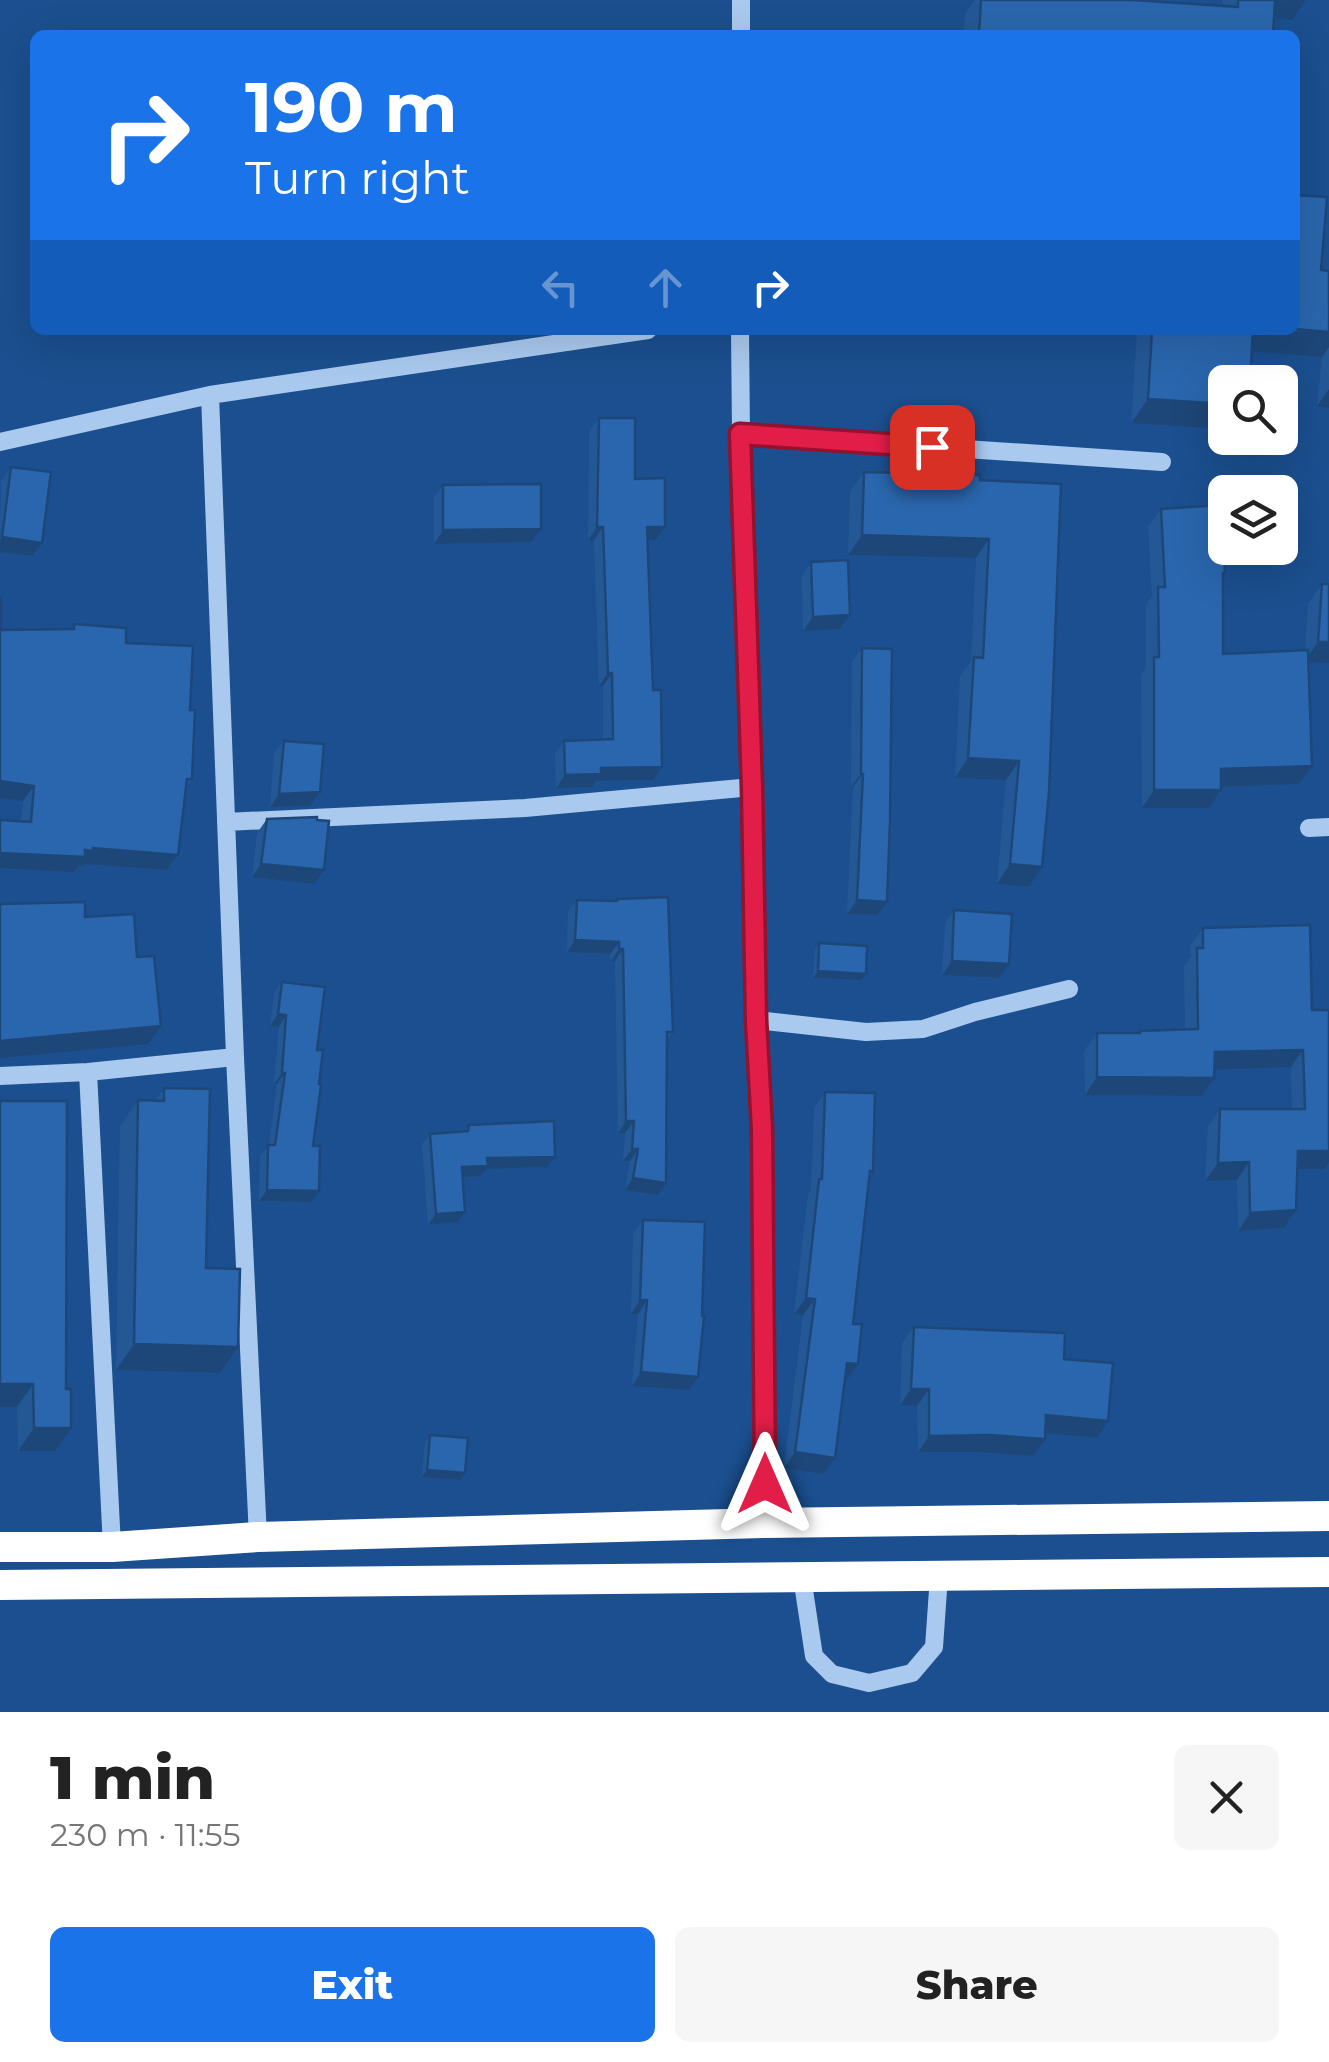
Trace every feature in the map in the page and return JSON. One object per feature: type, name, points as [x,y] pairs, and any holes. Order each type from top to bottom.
[{"type":"highway","points":[[0,1548],[765,1523],[1329,1516]]},
{"type":"highway","points":[[0,1585],[1329,1572]]},
{"type":"street","points":[[741,0],[741,30]]},
{"type":"street","points":[[0,442],[210,396],[615,335]]},
{"type":"street","points":[[740,335],[762,1129],[765,1523]]},
{"type":"street","points":[[210,396],[258,1537]]},
{"type":"street","points":[[740,434],[1162,462]]},
{"type":"street","points":[[226,822],[525,808],[752,787]]},
{"type":"street","points":[[1309,828],[1329,827]]},
{"type":"street","points":[[756,1020],[866,1032],[923,1029],[1069,989]]},
{"type":"street","points":[[0,1076],[88,1072],[235,1057]]},
{"type":"street","points":[[88,1072],[112,1547]]},
{"type":"street","points":[[802,1577],[814,1656],[832,1674],[869,1683],[912,1674],[934,1647],[939,1576]]},
{"type":"building","points":[[981,0],[1133,0],[1238,7],[1238,0],[1275,0],[1273,30],[979,30]]},
{"type":"building","points":[[1300,195],[1327,197],[1321,270],[1329,271],[1329,332],[1300,329]]},
{"type":"building","points":[[1152,335],[1253,335],[1251,365],[1208,365],[1208,403],[1148,399]]},
{"type":"building","points":[[599,418],[635,418],[635,479],[665,478],[665,527],[647,527],[653,690],[661,690],[662,767],[601,768],[601,774],[565,775],[564,741],[613,739],[603,527],[597,527]]},
{"type":"building","points":[[11,467],[51,472],[42,543],[2,537]]},
{"type":"building","points":[[864,472],[980,475],[980,480],[1061,484],[1049,792],[1042,867],[1010,864],[1019,761],[968,758],[974,657],[983,658],[989,539],[862,535]]},
{"type":"building","points":[[541,484],[541,529],[443,530],[443,485]]},
{"type":"building","points":[[1208,506],[1208,565],[1225,565],[1223,654],[1308,650],[1312,766],[1221,769],[1221,790],[1154,790],[1154,657],[1159,657],[1158,587],[1165,587],[1161,509]]},
{"type":"building","points":[[848,560],[850,615],[813,617],[811,562]]},
{"type":"building","points":[[1322,584],[1329,584],[1329,642],[1318,642]]},
{"type":"building","points":[[0,598],[1,630],[74,629],[74,624],[126,628],[126,643],[193,646],[192,779],[187,779],[178,855],[93,848],[85,850],[85,857],[0,853],[0,820],[31,822],[34,786],[0,781]]},
{"type":"building","points":[[862,648],[892,649],[887,902],[857,900],[863,774]]},
{"type":"building","points":[[284,741],[324,744],[320,792],[279,794]]},
{"type":"building","points":[[317,817],[329,821],[324,870],[261,864],[267,819]]},
{"type":"building","points":[[668,897],[673,1032],[667,1032],[666,1183],[633,1178],[638,1149],[632,1149],[634,1121],[626,1121],[623,949],[619,949],[619,942],[575,940],[577,900]]},
{"type":"building","points":[[85,902],[85,917],[134,914],[137,957],[154,956],[161,1026],[0,1041],[0,904]]},
{"type":"building","points":[[954,910],[1012,914],[1009,964],[952,961]]},
{"type":"building","points":[[1310,925],[1312,1010],[1329,1010],[1329,1151],[1298,1151],[1296,1210],[1250,1213],[1249,1162],[1218,1163],[1220,1109],[1305,1109],[1303,1050],[1215,1052],[1214,1078],[1097,1077],[1097,1033],[1198,1029],[1197,948],[1203,948],[1203,928]]},
{"type":"building","points":[[819,943],[867,946],[866,974],[818,971]]},
{"type":"building","points":[[282,982],[325,987],[317,1050],[323,1050],[321,1085],[313,1146],[320,1146],[319,1191],[267,1190],[268,1145],[275,1145],[285,1073],[286,1015],[278,1014]]},
{"type":"building","points":[[164,1088],[210,1089],[206,1268],[240,1269],[238,1347],[134,1344],[138,1100],[164,1101]]},
{"type":"building","points":[[825,1092],[875,1093],[873,1172],[870,1171],[853,1324],[862,1324],[858,1364],[847,1363],[835,1458],[795,1452],[815,1299],[806,1298],[822,1179]]},
{"type":"building","points":[[0,1101],[67,1101],[66,1389],[71,1389],[71,1428],[34,1428],[33,1384],[0,1384]]},
{"type":"building","points":[[554,1121],[555,1157],[487,1158],[488,1166],[462,1167],[465,1212],[436,1214],[430,1134],[468,1131],[469,1125]]},
{"type":"building","points":[[643,1220],[705,1222],[704,1316],[698,1377],[641,1372],[647,1300],[640,1300]]},
{"type":"building","points":[[914,1327],[1065,1333],[1064,1359],[1113,1363],[1108,1421],[1046,1415],[1045,1439],[929,1436],[929,1389],[911,1389]]},
{"type":"building","points":[[430,1435],[468,1438],[465,1473],[427,1470]]},
{"type":"route","points":[[765,1484],[762,1129],[740,434],[932,447]]}]
